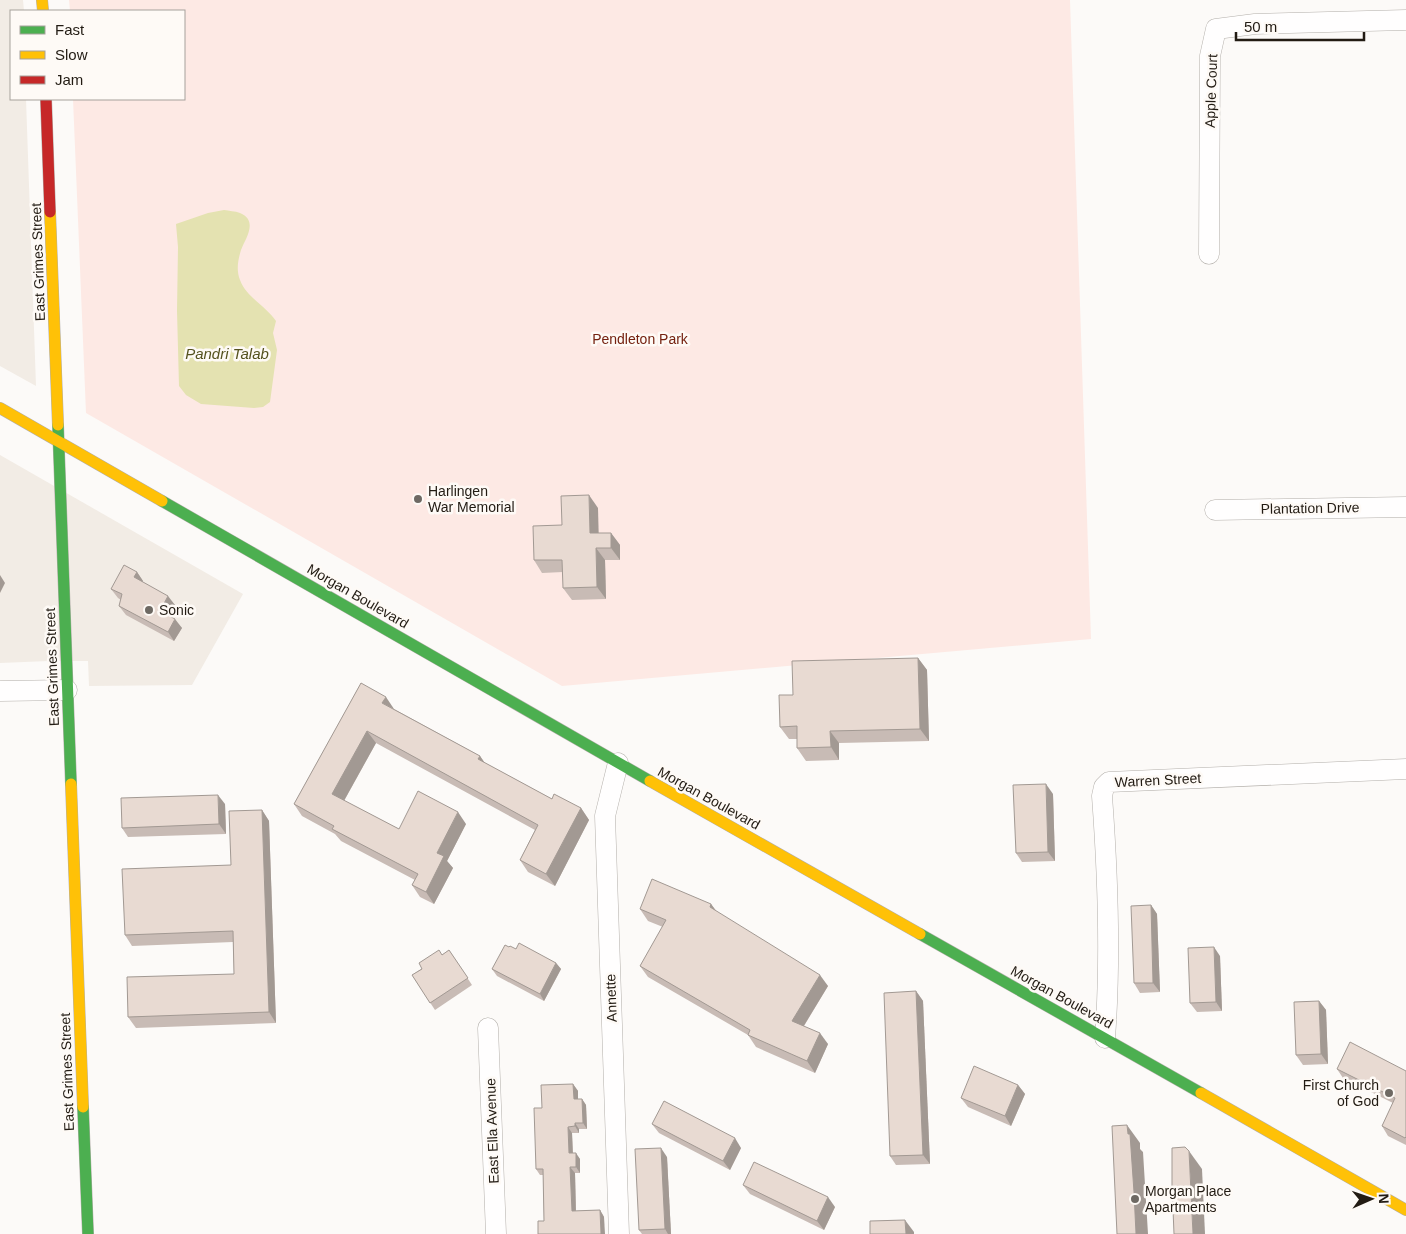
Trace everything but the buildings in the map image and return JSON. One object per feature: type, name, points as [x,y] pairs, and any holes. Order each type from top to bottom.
[{"type":"main road","name":"East Grimes Street","points":[[46,100],[88,1234]]},
{"type":"main road","name":"Morgan Boulevard","points":[[0,408],[618,764],[1406,1210]]},
{"type":"street","name":"Apple Court","points":[[1209,254],[1210,56],[1216,29],[1255,24],[1406,20]]},
{"type":"street","name":"Plantation Drive","points":[[1215,510],[1406,507]]},
{"type":"street","points":[[0,691],[67,690]]},
{"type":"street","name":"Annette","points":[[618,764],[605,816],[618,1234]]},
{"type":"street","name":"Warren Street","points":[[1105,1038],[1110,957],[1102,796],[1104,787],[1109,782],[1118,780],[1406,769]]},
{"type":"street","name":"East Ella Avenue","points":[[488,1028],[496,1234]]},
{"type":"shaded area","points":[[0,0],[23,0],[24,10],[10,10],[10,100],[26,100],[36,386],[0,366]]},
{"type":"shaded area","points":[[0,455],[243,594],[192,685],[89,686],[88,661],[0,663]]},
{"type":"green space","name":"Pendleton Park","points":[[69,0],[1070,0],[1091,639],[562,686],[86,413],[73,100],[185,100],[185,10],[70,10]]},
{"type":"water","name":"Pandri Talab","points":[[224,210],[240,213],[246,216],[249,221],[249,230],[238,261],[239,276],[247,292],[276,321],[273,333],[277,350],[270,402],[263,407],[201,404],[186,395],[179,386],[178,247],[176,224],[208,213]]},
{"type":"traffic: fast","points":[[58,425],[71,784]]},
{"type":"traffic: fast","points":[[162,501],[650,781]]},
{"type":"traffic: fast","points":[[920,934],[1201,1093]]},
{"type":"traffic: fast","points":[[83,1107],[88,1234]]},
{"type":"traffic: slow","points":[[42,0],[43,10]]},
{"type":"traffic: slow","points":[[50,212],[58,425]]},
{"type":"traffic: slow","points":[[0,408],[162,501]]},
{"type":"traffic: slow","points":[[650,781],[920,934]]},
{"type":"traffic: slow","points":[[71,784],[83,1107]]},
{"type":"traffic: slow","points":[[1201,1093],[1406,1210]]},
{"type":"traffic: jam","points":[[46,100],[50,212]]},
{"type":"place","name":"Harlingen War Memorial","points":[[418,499]]},
{"type":"place","name":"Sonic","points":[[149,610]]},
{"type":"place","name":"First Church of God","points":[[1389,1093]]},
{"type":"place","name":"Morgan Place Apartments","points":[[1135,1199]]}]
